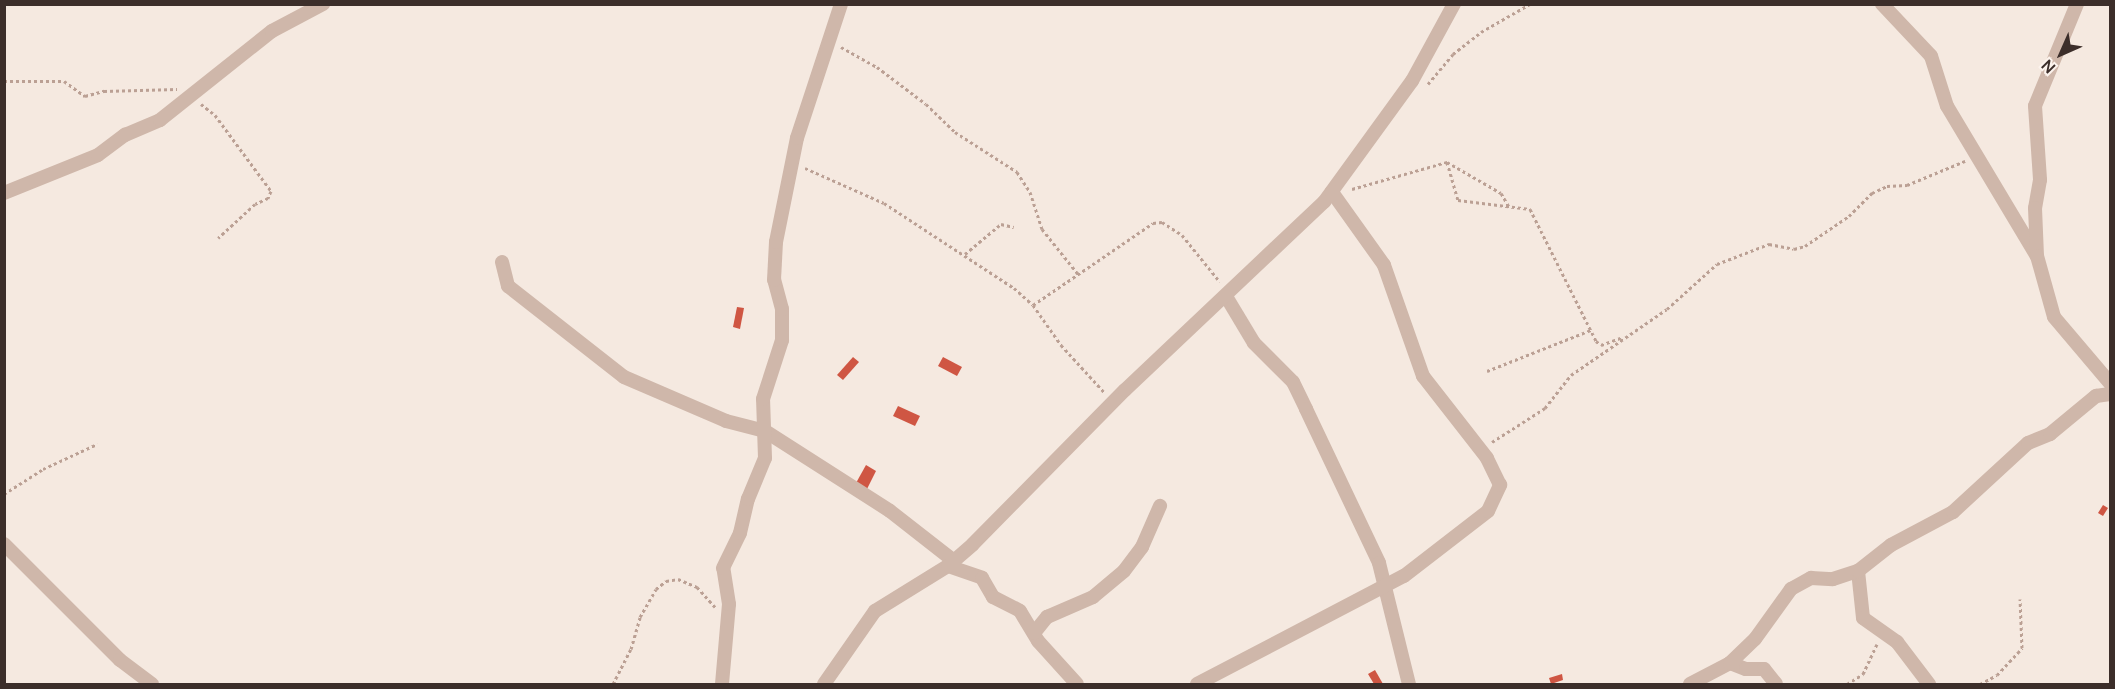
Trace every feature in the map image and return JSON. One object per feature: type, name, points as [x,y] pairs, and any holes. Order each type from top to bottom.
[{"type":"street","points":[[4,193],[98,155],[272,31],[323,4]]},
{"type":"street","points":[[722,684],[729,604],[723,568],[761,473],[765,431],[763,399],[782,340],[782,309],[774,280],[776,242],[797,138],[841,4]]},
{"type":"street","points":[[824,684],[875,611],[951,564],[1113,403],[1227,298],[1333,194],[1412,81],[1454,4]]},
{"type":"street","points":[[1882,4],[1931,56],[1947,106],[1980,157],[2037,256],[2054,317],[2110,383]]},
{"type":"street","points":[[2037,256],[2036,208],[2040,180],[2035,106],[2077,4]]},
{"type":"street","points":[[1197,684],[1385,589],[1493,507],[1500,485],[1498,477],[1481,450],[1423,376],[1384,265],[1333,194]]},
{"type":"street","points":[[502,262],[508,286],[624,377],[726,421],[765,431],[890,511],[951,564],[982,578],[993,597],[1027,617],[1034,633],[1077,684]]},
{"type":"street","points":[[1227,298],[1254,343],[1293,382],[1378,563],[1409,684]]},
{"type":"street","points":[[1690,684],[1730,663],[1755,639],[1791,589],[1810,578],[1833,579],[1858,572],[1891,545],[1953,512],[2028,443],[2050,434],[2096,396],[2110,394]]},
{"type":"street","points":[[1034,633],[1047,617],[1093,597],[1124,571],[1142,547],[1160,506]]},
{"type":"street","points":[[4,544],[120,660],[152,684]]},
{"type":"street","points":[[1858,572],[1863,618],[1906,652],[1929,684]]},
{"type":"street","points":[[1730,663],[1740,668],[1764,669],[1776,684]]},
{"type":"path","points":[[1423,87],[1453,54],[1481,32],[1530,4]]},
{"type":"path","points":[[828,39],[877,67],[926,104],[955,132],[1017,172],[1030,192],[1042,229],[1078,274]]},
{"type":"path","points":[[4,81],[64,81],[85,96],[105,91],[183,94],[198,102],[215,115],[271,191],[268,198],[255,204],[218,238]]},
{"type":"path","points":[[1481,450],[1545,408],[1571,375],[1667,309],[1717,264],[1769,244],[1794,249],[1804,246],[1849,216],[1872,192],[1887,186],[1907,185],[1980,157]]},
{"type":"path","points":[[1447,162],[1458,200],[1532,211],[1600,345],[1628,336]]},
{"type":"path","points":[[1333,194],[1370,181],[1447,162],[1501,194],[1509,207]]},
{"type":"path","points":[[793,164],[884,203],[965,254],[1033,305],[1061,345],[1113,403]]},
{"type":"path","points":[[1033,305],[1104,254],[1122,247],[1147,225],[1162,222],[1182,235],[1219,282],[1241,284]]},
{"type":"path","points":[[965,254],[1001,224],[1014,227]]},
{"type":"path","points":[[1487,371],[1591,330]]},
{"type":"path","points":[[4,494],[43,469],[97,444]]},
{"type":"path","points":[[613,684],[631,649],[644,608],[656,589],[666,581],[678,579],[697,587],[728,626]]},
{"type":"path","points":[[1980,684],[1997,675],[2022,648],[2020,599]]},
{"type":"path","points":[[1847,684],[1868,668],[1882,631]]},
{"type":"building","points":[[737,307],[744,308],[740,329],[733,327]]},
{"type":"building","points":[[853,357],[859,362],[843,380],[837,375]]},
{"type":"building","points":[[943,357],[962,367],[957,376],[938,366]]},
{"type":"building","points":[[898,406],[920,416],[915,426],[893,416]]},
{"type":"building","points":[[866,465],[876,471],[867,489],[856,483]]},
{"type":"building","points":[[2103,505],[2108,508],[2103,516],[2098,513]]},
{"type":"building","points":[[1375,670],[1383,684],[1374,684],[1368,674]]},
{"type":"building","points":[[1562,674],[1563,680],[1551,684],[1549,678]]}]
